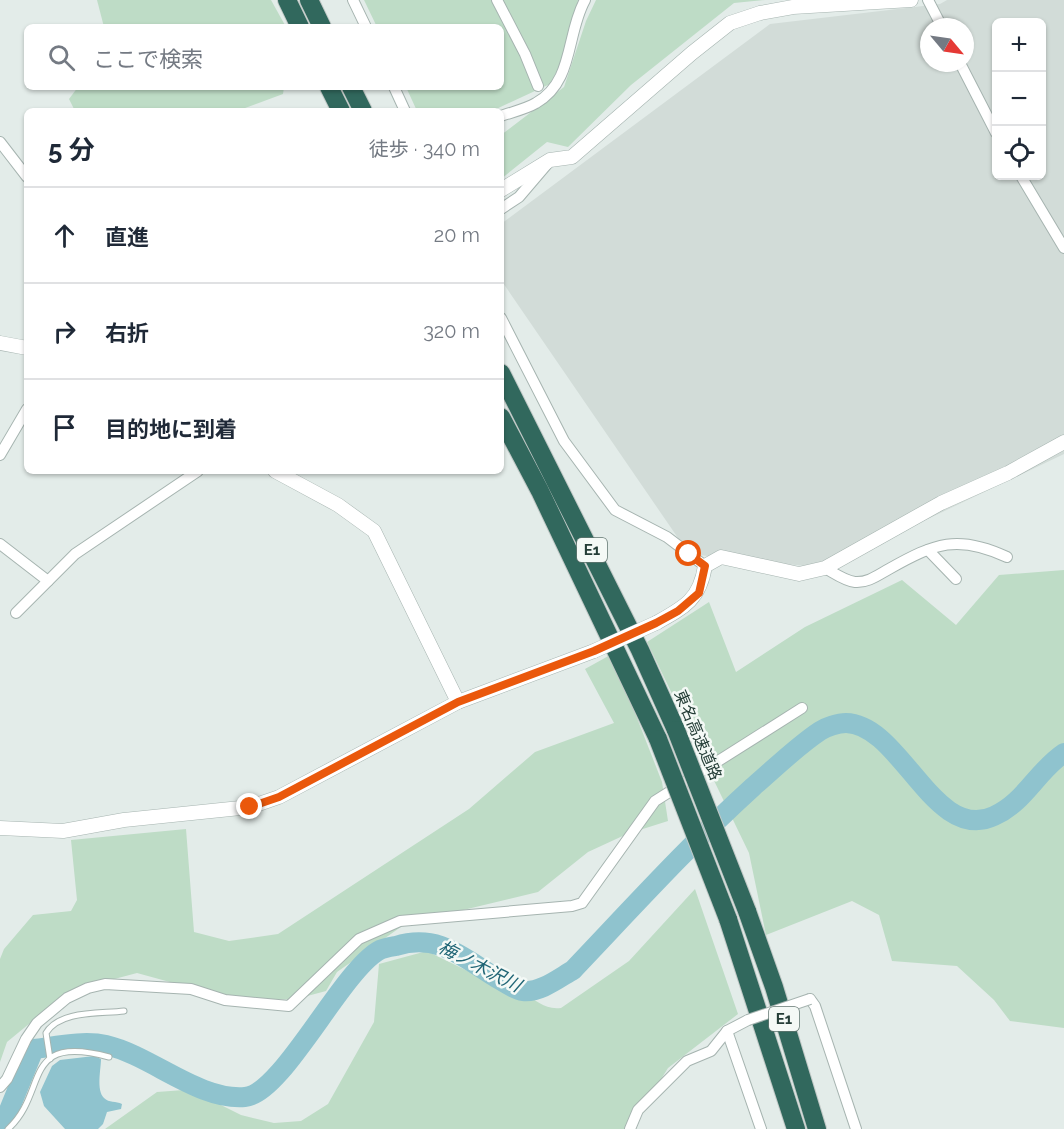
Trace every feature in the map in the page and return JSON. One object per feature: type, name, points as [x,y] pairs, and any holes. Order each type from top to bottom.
[{"type":"highway","points":[[287,0],[299,24]]},
{"type":"highway","points":[[309,0],[321,24]]},
{"type":"highway","points":[[330,90],[340,108]]},
{"type":"highway","points":[[352,90],[362,108]]},
{"type":"highway","name":"東名高速道路","points":[[504,379],[626,619],[676,730],[747,911],[774,987],[817,1129]]},
{"type":"highway","name":"E1","points":[[504,423],[545,502],[658,739],[756,997],[796,1129]]},
{"type":"street","points":[[353,0],[365,24]]},
{"type":"street","points":[[497,0],[525,54],[538,86]]},
{"type":"street","points":[[504,115],[536,103],[553,90],[567,61],[574,22],[585,0]]},
{"type":"street","points":[[504,188],[550,160],[572,157],[730,23],[760,13],[793,7],[911,0]]},
{"type":"street","points":[[928,0],[937,18]]},
{"type":"street","points":[[965,72],[992,126]]},
{"type":"street","points":[[395,90],[404,108]]},
{"type":"street","points":[[0,142],[24,173]]},
{"type":"street","points":[[504,208],[519,197],[550,160]]},
{"type":"street","points":[[1024,180],[1064,248]]},
{"type":"street","points":[[504,324],[564,441],[615,510],[668,537],[705,566]]},
{"type":"street","points":[[0,343],[24,347]]},
{"type":"street","points":[[0,454],[24,414]]},
{"type":"street","points":[[0,828],[63,831],[124,820],[250,807],[279,797],[458,702],[594,651],[656,623],[678,611],[699,593],[705,566],[721,557],[800,574],[825,568],[941,503],[1008,473],[1064,442]]},
{"type":"street","points":[[16,613],[75,554],[194,474]]},
{"type":"street","points":[[281,474],[338,505],[374,531],[458,702]]},
{"type":"street","points":[[825,568],[853,582],[867,581],[928,550],[958,542],[972,543],[1007,557]]},
{"type":"street","points":[[0,544],[48,581]]},
{"type":"street","points":[[928,550],[956,579]]},
{"type":"street","points":[[0,1087],[37,1023],[67,998],[105,984],[190,989],[225,1000],[290,1006],[359,939],[400,921],[572,906],[582,903],[655,801],[802,708]]},
{"type":"street","points":[[630,1129],[638,1110],[687,1061],[711,1051],[727,1031],[748,1020],[810,999],[815,1006],[856,1129]]},
{"type":"street","points":[[727,1031],[761,1129]]},
{"type":"lane","points":[[51,1059],[46,1033],[48,1029],[66,1017],[124,1011]]},
{"type":"lane","points":[[37,1023],[48,1029]]},
{"type":"lane","points":[[8,1129],[20,1116],[41,1066],[51,1059],[76,1052],[109,1057]]},
{"type":"shaded area","points":[[947,0],[1064,0],[1064,454],[825,568],[689,554],[504,284],[504,222],[770,24],[940,4]]},
{"type":"green space","points":[[97,0],[271,0],[284,24],[103,24]]},
{"type":"green space","points":[[364,0],[578,0],[564,57],[550,84],[498,108],[416,108],[407,90],[504,90],[504,24],[376,24]]},
{"type":"green space","points":[[596,0],[765,0],[734,3],[631,85],[568,147],[547,142],[504,177],[504,133],[564,87],[586,21]]},
{"type":"green space","points":[[76,90],[284,90],[283,94],[245,108],[74,108],[69,99]]},
{"type":"green space","points":[[1064,570],[1064,1028],[1010,1021],[994,1000],[957,966],[892,961],[879,915],[852,901],[766,935],[749,853],[647,642],[709,602],[736,672],[805,627],[902,580],[956,625],[999,575]]},
{"type":"green space","points":[[612,654],[662,782],[668,821],[627,834],[588,852],[538,892],[405,924],[337,972],[326,991],[296,999],[239,1001],[137,973],[69,991],[7,1042],[0,1062],[0,959],[4,949],[33,915],[71,911],[77,900],[71,840],[186,829],[194,932],[229,941],[278,934],[469,809],[535,752],[614,723],[585,669]]},
{"type":"green space","points":[[695,889],[738,1014],[668,1068],[630,1129],[105,1129],[157,1092],[184,1090],[241,1115],[274,1123],[301,1121],[328,1104],[374,1022],[379,964],[427,951],[528,996],[545,1006],[561,1008],[629,961]]},
{"type":"water","points":[[94,1056],[101,1059],[100,1090],[104,1098],[122,1104],[121,1109],[107,1112],[103,1124],[98,1129],[65,1129],[44,1106],[40,1092],[52,1066],[60,1060]]},
{"type":"waterway","name":"梅ノ木沢川","points":[[0,1121],[5,1120],[34,1049],[70,1044],[106,1045],[141,1058],[210,1092],[245,1097],[260,1091],[293,1056],[346,983],[378,951],[387,948],[424,942],[448,949],[520,990],[536,990],[549,984],[573,970],[684,853],[754,786],[803,744],[820,731],[832,726],[846,723],[866,728],[884,742],[935,799],[953,813],[973,820],[994,816],[1005,810],[1064,753]]},
{"type":"route","points":[[250,807],[279,797],[458,702],[594,651],[678,611],[699,593],[702,583],[705,566],[689,554]]}]
